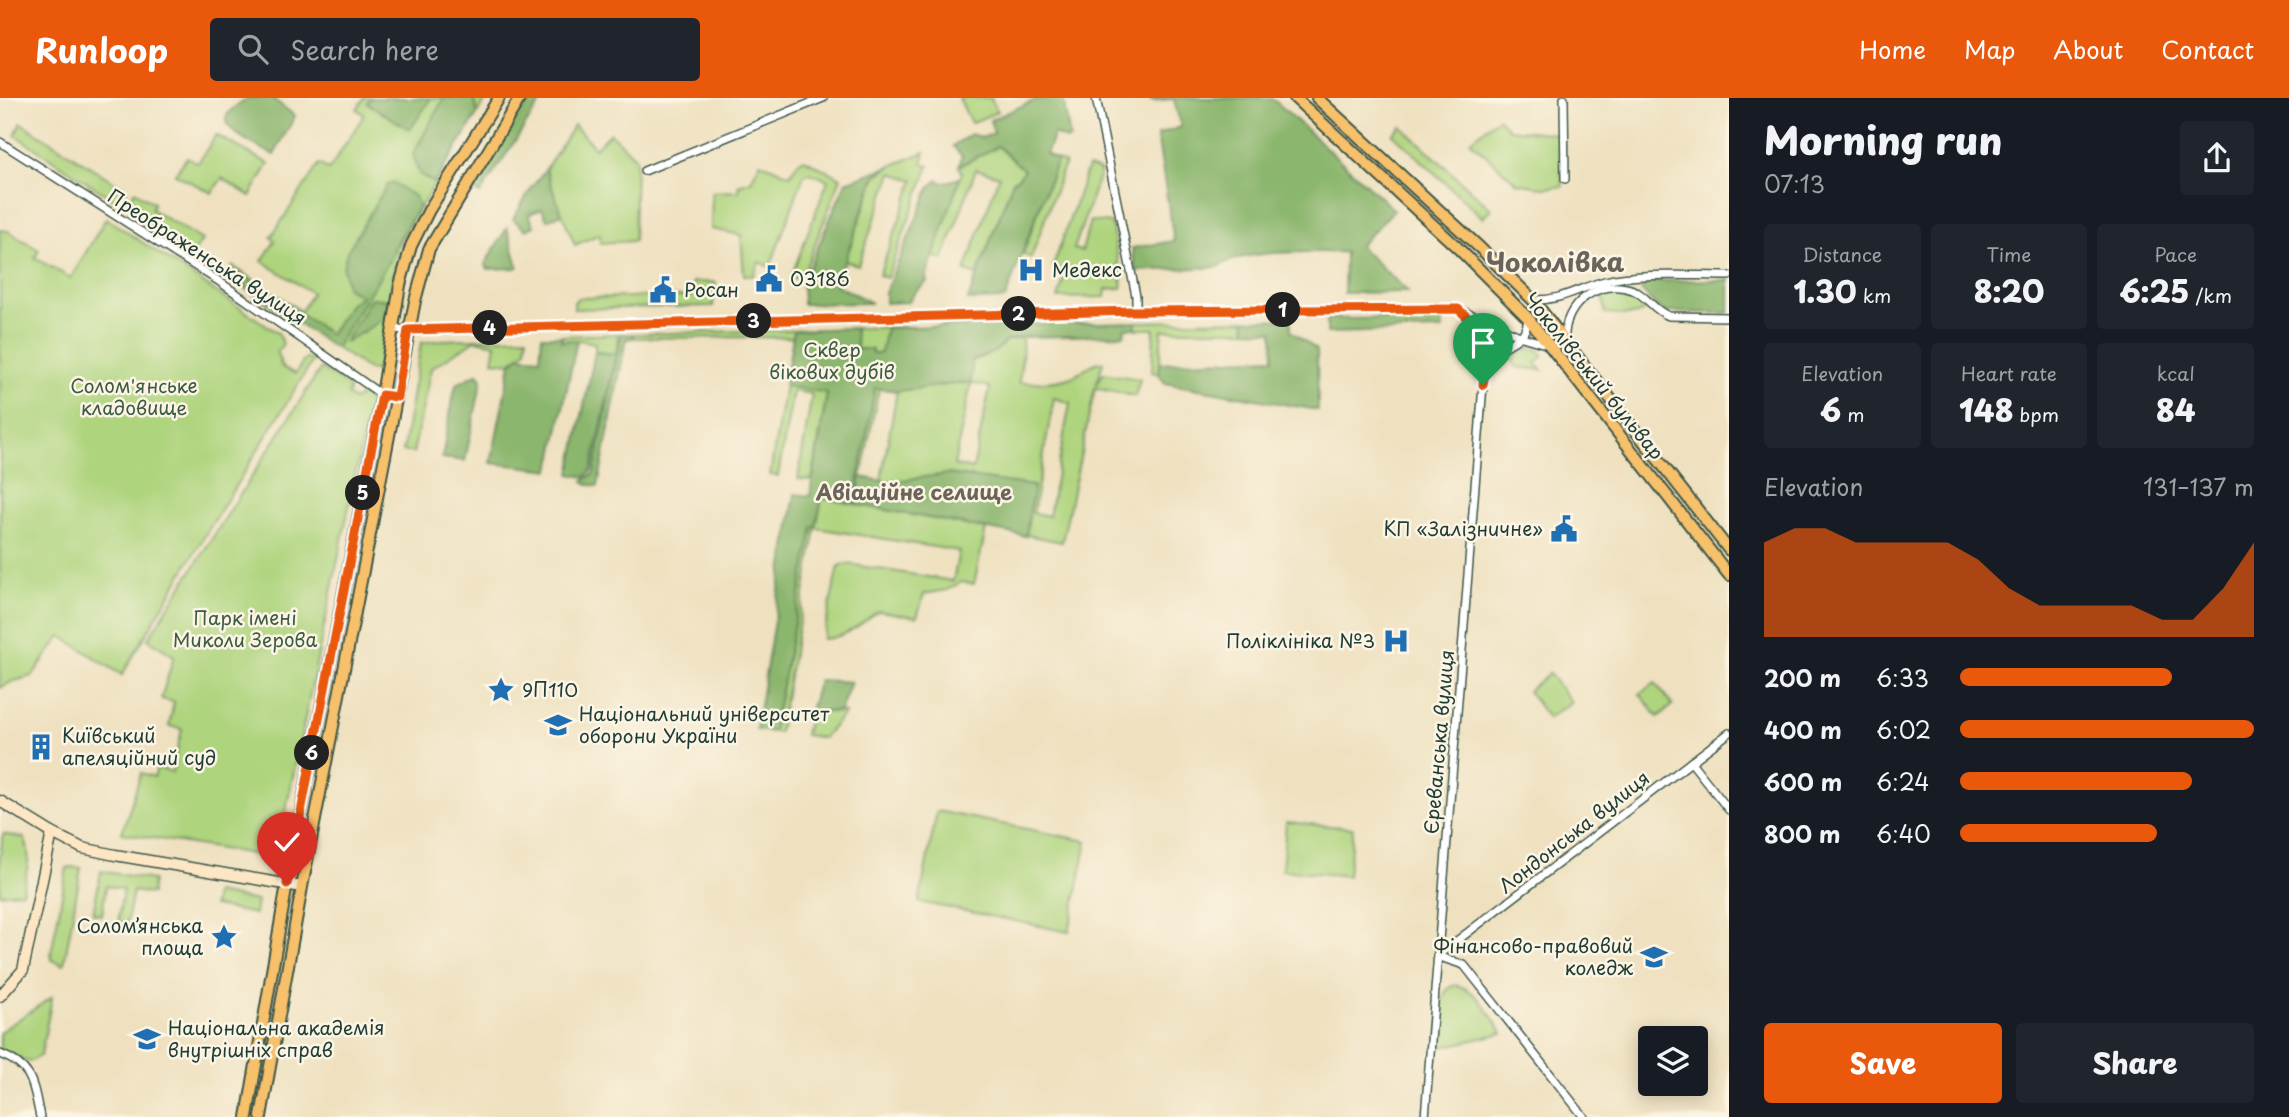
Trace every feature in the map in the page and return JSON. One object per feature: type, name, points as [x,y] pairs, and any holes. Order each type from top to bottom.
[{"type":"main road","points":[[247,1117],[287,884],[382,395],[400,285],[411,246],[429,210],[499,98]]},
{"type":"main road","points":[[261,1117],[408,330],[429,249],[520,98]]},
{"type":"main road","name":"Чоколівський бульвар","points":[[1295,98],[1457,247],[1528,318],[1729,575]]},
{"type":"main road","name":"Чоколівський бульвар","points":[[1317,98],[1533,300],[1729,550]]},
{"type":"main road","points":[[0,801],[82,848],[302,887]]},
{"type":"main road","points":[[0,996],[23,971],[52,833]]},
{"type":"street","points":[[645,171],[823,98]]},
{"type":"street","points":[[1096,98],[1136,296],[1136,311]]},
{"type":"street","points":[[1564,98],[1564,179]]},
{"type":"street","name":"Преображенська вулиця","points":[[0,142],[217,280],[382,395],[397,397]]},
{"type":"street","points":[[1533,300],[1549,301],[1568,296],[1607,280],[1729,276]]},
{"type":"street","points":[[1566,340],[1565,328],[1570,312],[1578,302],[1603,289],[1622,286],[1637,292],[1661,313],[1669,316],[1729,317]]},
{"type":"street","points":[[392,329],[1136,311],[1458,309],[1522,337],[1551,345]]},
{"type":"street","name":"Єреванська вулиця","points":[[1425,1117],[1485,370],[1489,349],[1485,335],[1458,309]]},
{"type":"street","points":[[1485,370],[1496,354],[1522,337],[1528,318]]},
{"type":"street","name":"Лондонська вулиця","points":[[1437,956],[1729,733]]},
{"type":"street","points":[[1691,762],[1729,810]]},
{"type":"street","points":[[1437,956],[1464,965],[1584,1117]]},
{"type":"street","points":[[0,1054],[17,1061],[27,1071],[40,1117]]},
{"type":"green space","points":[[247,98],[272,98],[295,116],[274,155],[245,139],[227,123],[229,112]]},
{"type":"green space","points":[[364,98],[487,98],[399,242],[378,369],[371,371],[226,276],[233,266],[301,311],[312,293],[262,261],[275,241],[271,237],[319,164],[329,170],[364,115],[357,109]]},
{"type":"green space","points":[[370,98],[431,98],[410,130],[367,103]]},
{"type":"green space","points":[[444,98],[473,98],[478,113],[434,183],[419,174],[413,154]]},
{"type":"green space","points":[[526,98],[542,100],[480,194],[469,188]]},
{"type":"green space","points":[[959,98],[991,98],[997,112],[971,123]]},
{"type":"green space","points":[[1040,98],[1063,98],[1070,138],[1068,140],[1054,134],[1046,154],[1057,160],[1005,299],[968,300],[1013,181],[1024,170],[998,146],[959,166],[962,156],[953,146],[971,134],[982,138],[994,133],[990,120]]},
{"type":"green space","points":[[1151,98],[1272,98],[1394,210],[1359,246],[1408,292],[1344,293],[1345,252],[1262,254],[1230,261],[1218,267],[1136,271],[1132,248],[1174,241],[1157,135],[1181,127],[1174,99],[1151,101]]},
{"type":"green space","points":[[1498,118],[1509,129],[1558,134],[1563,186],[1546,188],[1517,183],[1470,141]]},
{"type":"green space","points":[[21,123],[127,190],[120,204],[15,135]]},
{"type":"green space","points":[[574,125],[595,148],[610,133],[636,158],[634,241],[600,243],[600,234],[575,245],[546,169]]},
{"type":"green space","points":[[1401,126],[1491,209],[1483,218],[1393,134]]},
{"type":"green space","points":[[216,135],[269,164],[250,196],[222,178],[212,193],[175,174],[187,157],[198,163]]},
{"type":"green space","points":[[998,146],[1024,170],[1013,181],[977,275],[965,271],[999,176],[976,169],[943,260],[933,256],[962,172],[959,166]]},
{"type":"green space","points":[[925,152],[922,164],[929,166],[887,278],[879,275],[914,180],[892,173],[858,265],[845,261],[876,176],[893,165]]},
{"type":"green space","points":[[804,159],[841,178],[801,280],[791,277],[828,180],[810,173],[804,175],[770,267],[759,262],[753,276],[744,275],[741,235],[711,229],[712,192],[739,191],[738,185],[751,181],[760,162],[790,175],[798,162]]},
{"type":"green space","points":[[1057,160],[1065,163],[1031,258],[1023,254]]},
{"type":"green space","points":[[893,165],[875,176],[836,285],[872,303],[803,304],[802,284],[846,182]]},
{"type":"green space","points":[[1088,167],[1101,171],[1074,249],[1082,251],[1090,221],[1111,223],[1120,269],[1082,273],[1121,271],[1122,288],[1106,289],[1105,297],[1058,298],[1066,272],[1053,267]]},
{"type":"green space","points":[[546,169],[562,214],[547,220],[542,209],[529,214],[534,226],[526,230],[513,219]]},
{"type":"green space","points":[[960,178],[926,278],[927,282],[908,302],[885,303],[885,293],[930,187],[938,180],[943,183]]},
{"type":"green space","points":[[394,183],[415,197],[419,207],[337,346],[333,347],[230,277],[233,272],[237,272],[330,334],[351,303],[362,296],[347,288],[343,268],[347,252],[387,185]]},
{"type":"green space","points":[[135,191],[154,203],[151,209],[202,240],[192,255],[135,218],[139,211],[127,204]]},
{"type":"green space","name":"Солом'янське кладовище","points":[[106,218],[279,334],[283,344],[277,353],[282,367],[295,374],[305,359],[315,357],[122,675],[61,636],[32,676],[0,688],[0,230],[8,231],[39,250],[35,258],[71,278]]},
{"type":"green space","points":[[507,228],[518,266],[488,269],[485,264]]},
{"type":"green space","points":[[1729,280],[1729,313],[1667,312],[1655,305],[1641,290],[1643,282],[1647,281]]},
{"type":"green space","points":[[693,282],[716,282],[713,306],[574,309],[574,302],[578,298],[692,296]]},
{"type":"green space","points":[[1603,294],[1631,295],[1647,308],[1633,315],[1605,314]]},
{"type":"green space","points":[[371,298],[389,300],[386,318],[344,343]]},
{"type":"green space","points":[[1442,318],[1443,330],[1327,333],[1327,319]]},
{"type":"green space","points":[[1291,319],[1291,331],[1317,350],[1318,410],[1165,383],[1159,374],[1160,363],[1274,358],[1273,331],[1246,330],[1245,320]]},
{"type":"green space","points":[[1245,320],[1246,330],[1162,330],[1159,374],[1152,372],[1154,329],[1136,329],[1136,322]]},
{"type":"green space","name":"Сквер вікових дубів","points":[[1136,322],[1136,328],[1125,328],[1124,335],[1023,337],[1006,341],[996,351],[972,361],[971,382],[898,391],[875,388],[854,503],[861,477],[887,482],[948,474],[1034,486],[1026,536],[822,498],[816,527],[813,527],[773,732],[756,730],[795,494],[810,496],[827,393],[785,386],[794,330],[855,328],[857,349],[872,349],[872,353],[881,353],[886,328]]},
{"type":"green space","name":"Сквер вікових дубів","points":[[1019,324],[1022,360],[1019,382],[1061,380],[1074,376],[1095,363],[1103,362],[1096,386],[1103,373],[1140,379],[1135,396],[1095,388],[1062,542],[1026,535],[1033,486],[948,474],[887,482],[881,480],[897,391],[879,388],[856,503],[853,503],[874,388],[827,393],[812,480],[798,479],[812,394],[793,391],[778,476],[770,475],[793,337],[635,338],[633,334]],"holes":[[[971,383],[990,387],[973,469],[954,465]],[[1054,398],[1070,403],[1049,516],[1033,513]]]},
{"type":"green space","points":[[619,334],[616,354],[595,352],[595,343],[561,341],[562,336]]},
{"type":"green space","points":[[621,334],[632,334],[633,338],[626,339],[598,486],[586,484],[583,481],[594,473]]},
{"type":"green space","points":[[542,336],[562,336],[561,341],[577,340],[550,470],[491,463],[511,363],[519,356],[540,358]]},
{"type":"green space","points":[[527,337],[526,350],[511,363],[493,361],[496,344],[476,340],[431,368],[413,453],[403,451],[421,343]]},
{"type":"green space","points":[[1530,348],[1539,350],[1544,356],[1536,363],[1542,370],[1516,367],[1510,355]]},
{"type":"green space","points":[[595,352],[616,354],[592,470],[585,477],[570,474]]},
{"type":"green space","name":"Парк імені Миколи Зерова","points":[[321,368],[348,385],[347,395],[354,400],[362,395],[371,400],[276,858],[122,833],[141,773],[154,777],[157,768],[172,772],[182,729],[169,726],[174,702],[161,699],[174,656],[148,639]]},
{"type":"green space","points":[[478,373],[482,379],[465,461],[442,458],[455,388],[457,384]]},
{"type":"green space","points":[[822,498],[986,529],[974,584],[961,582],[947,590],[924,594],[917,617],[878,611],[845,633],[823,639],[840,565],[848,564],[953,581],[959,551],[816,528],[779,732],[773,732],[813,527],[816,527]]},
{"type":"green space","points":[[1549,673],[1571,702],[1548,718],[1528,691]]},
{"type":"green space","points":[[819,680],[851,682],[840,711],[810,711]]},
{"type":"green space","points":[[1655,683],[1673,705],[1658,717],[1640,694]]},
{"type":"green space","points":[[810,711],[845,713],[823,738],[805,735]]},
{"type":"green space","points":[[937,811],[1087,841],[1069,932],[919,902]]},
{"type":"green space","points":[[1286,822],[1353,828],[1348,876],[1282,870]]},
{"type":"green space","points":[[3,834],[24,838],[27,844],[28,865],[22,892],[0,894]]},
{"type":"green space","points":[[67,868],[81,868],[64,965],[52,960],[51,954]]},
{"type":"green space","points":[[101,871],[153,880],[151,894],[133,891],[127,923],[118,922],[123,889],[106,886],[102,915],[93,913]]},
{"type":"green space","points":[[215,893],[257,901],[255,914],[213,906]]},
{"type":"green space","points":[[1453,985],[1476,996],[1503,1033],[1438,1048],[1441,1004]]},
{"type":"green space","points":[[52,997],[41,1055],[30,1062],[0,1051],[0,1032]]},
{"type":"place","name":"Медекс","points":[[1031,270]]},
{"type":"place","name":"03186","points":[[769,279]]},
{"type":"place","name":"Росан","points":[[663,290]]},
{"type":"place","name":"КП «Залізничне»","points":[[1564,529]]},
{"type":"place","name":"Поліклініка №3","points":[[1396,641]]},
{"type":"place","name":"9П110","points":[[501,690]]},
{"type":"place","name":"Національний університет оборони України","points":[[558,725]]},
{"type":"place","name":"Київський апеляційний суд","points":[[41,747]]},
{"type":"place","name":"Соломʼянська площа","points":[[224,937]]},
{"type":"place","name":"Фінансово-правовий коледж","points":[[1654,957]]},
{"type":"place","name":"Національна академія внутрішніх справ","points":[[147,1039]]},
{"type":"district","name":"Чоколівка","points":[[1555,263]]},
{"type":"district","name":"Авіаційне селище","points":[[914,493]]},
{"type":"route","points":[[287,884],[382,395],[397,397],[408,330],[1134,311],[1458,309],[1479,327],[1489,344],[1483,385]]}]
